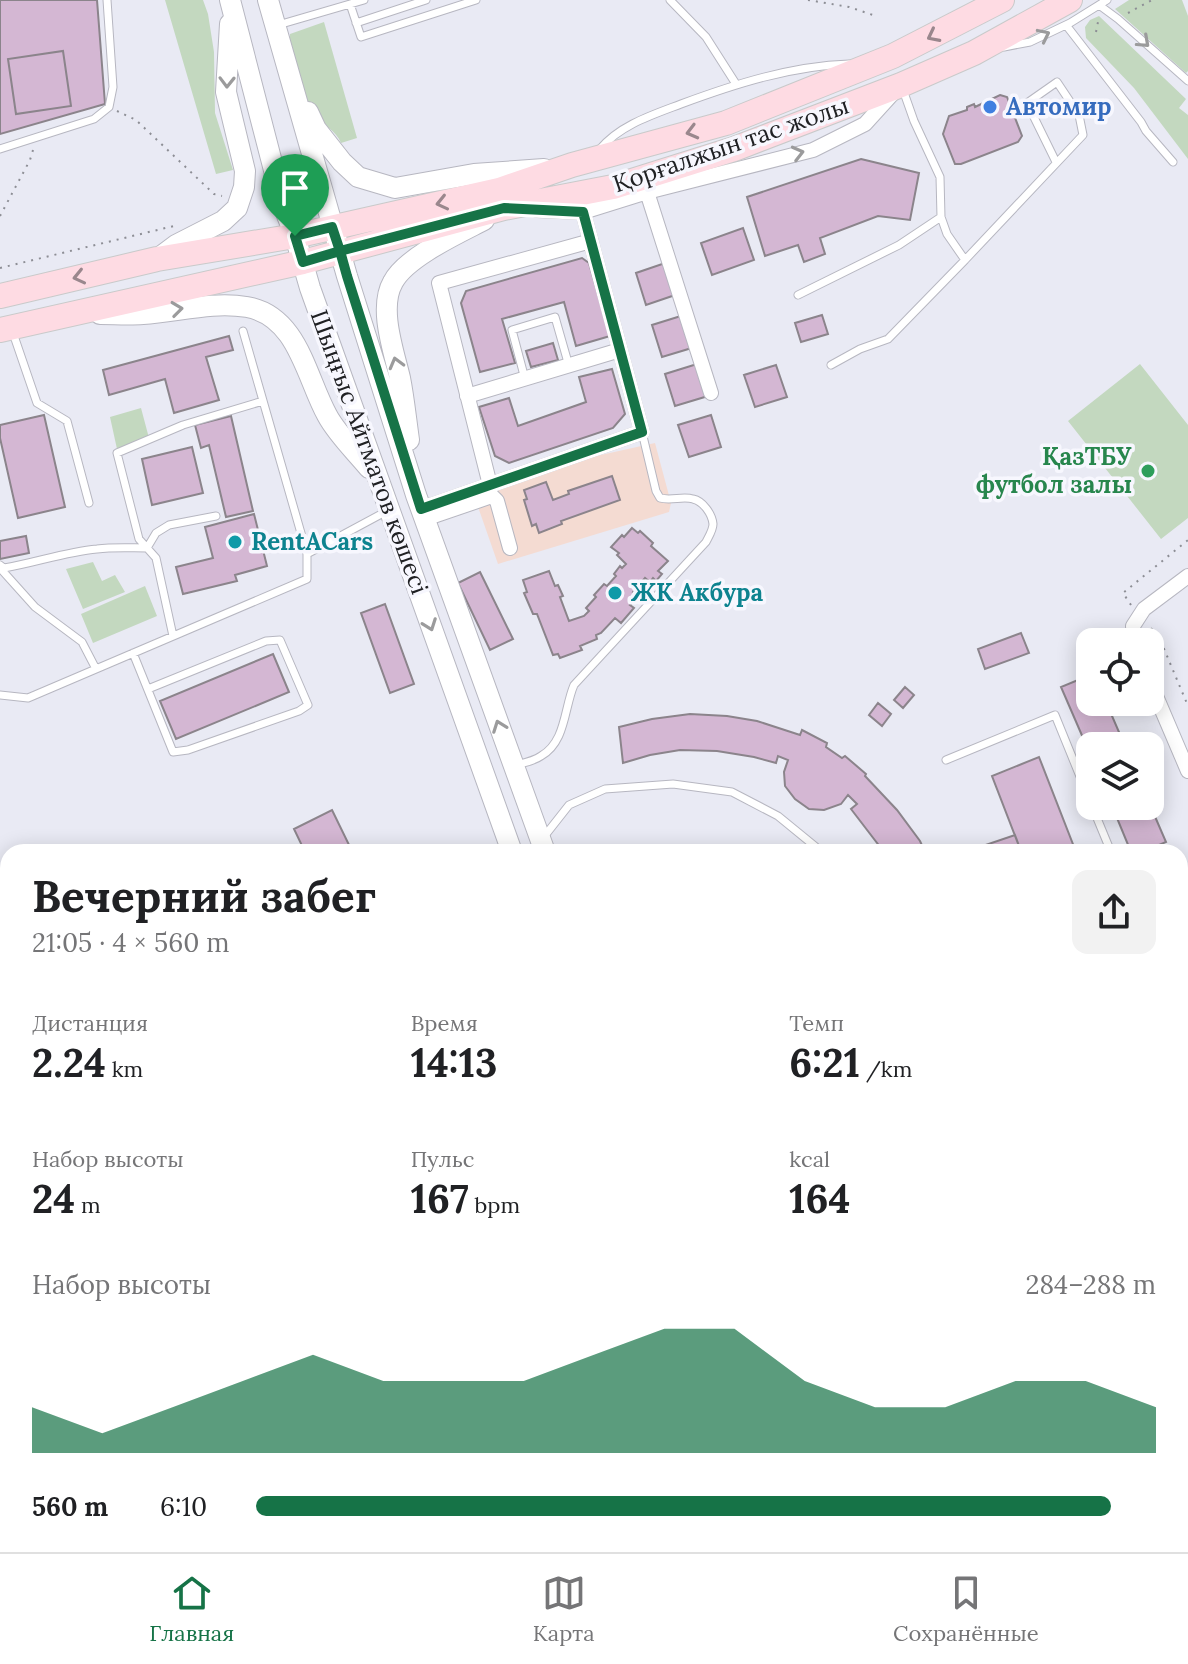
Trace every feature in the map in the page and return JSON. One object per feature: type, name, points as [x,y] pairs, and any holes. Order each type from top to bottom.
[{"type":"main road","name":"Шыңғыс Айтматов көшесі","points":[[268,0],[332,227],[421,508],[542,844]]},
{"type":"main road","name":"Қорғалжын тас жолы","points":[[7,291],[157,259],[295,236],[499,190],[581,162],[726,123],[905,50],[1002,0]]},
{"type":"main road","name":"Қорғалжын тас жолы","points":[[6,329],[303,262],[504,208],[613,187],[734,149],[900,86],[974,53],[1070,0]]},
{"type":"main road","name":"Шыңғыс Айтматов көшесі","points":[[231,2],[283,205],[310,288],[509,844]]},
{"type":"main road","points":[[157,259],[176,245],[223,221],[237,208],[244,187],[245,171],[226,92],[231,2]]},
{"type":"main road","points":[[288,69],[316,129],[358,177],[395,188],[474,174],[535,170],[581,162]]},
{"type":"main road","points":[[421,508],[400,380],[389,337],[387,306],[392,282],[408,264],[426,252],[504,208]]},
{"type":"main road","points":[[72,314],[143,314],[231,306],[249,307],[268,315],[292,338],[327,417],[378,480]]},
{"type":"street","points":[[504,208],[583,212],[647,192],[813,150],[865,124],[900,86]]},
{"type":"street","points":[[647,192],[711,393]]},
{"type":"street","points":[[421,508],[642,432],[583,212]]},
{"type":"street","points":[[490,485],[439,283],[591,241]]},
{"type":"street","points":[[467,396],[620,350]]},
{"type":"street","points":[[421,508],[492,496],[497,501],[510,548]]},
{"type":"street","points":[[1133,628],[1144,609],[1188,576]]},
{"type":"street","points":[[1164,715],[1188,771]]},
{"type":"lane","points":[[0,149],[94,119],[109,107],[113,87],[107,0]]},
{"type":"lane","points":[[356,23],[426,0]]},
{"type":"lane","points":[[275,26],[357,2],[356,23],[361,37],[476,0]]},
{"type":"lane","points":[[670,0],[706,37],[736,84]]},
{"type":"lane","points":[[974,53],[1030,42],[1107,0]]},
{"type":"lane","points":[[1099,5],[1188,81]]},
{"type":"lane","points":[[1066,25],[1173,162]]},
{"type":"lane","points":[[581,162],[610,137],[649,116],[736,84],[820,65],[876,62]]},
{"type":"lane","points":[[831,365],[860,349],[888,339],[1083,135],[1079,115],[1057,82],[1027,103],[1056,162]]},
{"type":"lane","points":[[900,86],[940,177],[941,217],[947,234],[965,260]]},
{"type":"lane","points":[[798,295],[899,245],[941,217]]},
{"type":"lane","points":[[525,379],[512,330],[555,317],[569,366]]},
{"type":"lane","points":[[6,329],[37,403],[67,421],[89,503]]},
{"type":"lane","points":[[0,695],[28,698],[307,579],[307,554],[243,331]]},
{"type":"lane","points":[[173,636],[156,558],[139,539],[117,453],[183,425],[263,401]]},
{"type":"lane","points":[[514,766],[544,755],[555,744],[574,685],[706,542],[713,527],[706,507],[694,499],[660,498],[642,432]]},
{"type":"lane","points":[[307,554],[389,510]]},
{"type":"lane","points":[[147,548],[156,533],[169,525],[216,516]]},
{"type":"lane","points":[[0,567],[98,549],[147,548]]},
{"type":"lane","points":[[0,567],[35,607],[82,642],[96,669]]},
{"type":"lane","points":[[133,653],[173,752],[188,750],[299,711],[308,705],[280,640],[266,641],[148,689]]},
{"type":"lane","points":[[946,760],[1055,715],[1076,766]]},
{"type":"lane","points":[[544,844],[569,805],[605,789],[673,784],[732,792],[778,816],[812,844]]},
{"type":"lane","points":[[1098,820],[1108,844]]},
{"type":"path","points":[[808,0],[873,15]]},
{"type":"path","points":[[1124,16],[1152,0]]},
{"type":"path","points":[[1096,32],[1099,16]]},
{"type":"path","points":[[109,107],[136,120],[214,194],[221,194]]},
{"type":"path","points":[[0,216],[30,160],[36,138]]},
{"type":"path","points":[[0,268],[185,223]]},
{"type":"shaded area","points":[[655,443],[671,503],[669,512],[498,564],[470,484]]},
{"type":"green space","points":[[165,0],[203,0],[214,52],[215,113],[233,170],[216,174]]},
{"type":"green space","points":[[1129,0],[1182,0],[1188,16],[1186,73],[1115,9]]},
{"type":"green space","points":[[1099,16],[1186,99],[1179,108],[1188,115],[1188,159],[1134,88],[1086,38],[1085,27],[1090,20]]},
{"type":"green space","points":[[324,22],[357,138],[341,143],[310,106],[290,40],[290,34]]},
{"type":"green space","name":"ҚазТБУ футбол залы","points":[[1140,364],[1188,425],[1188,518],[1161,539],[1068,421]]},
{"type":"green space","points":[[141,408],[149,438],[117,449],[110,417]]},
{"type":"green space","points":[[93,562],[102,581],[115,575],[125,592],[83,609],[66,569]]},
{"type":"green space","points":[[145,586],[157,616],[93,643],[81,614]]},
{"type":"building","points":[[0,0],[97,0],[105,104],[0,134]],"holes":[[[63,51],[71,106],[16,114],[8,59]]]},
{"type":"building","points":[[63,51],[71,106],[16,114],[8,59]]},
{"type":"building","points":[[1000,95],[1007,97],[1022,136],[1018,142],[955,164],[943,134],[949,116]]},
{"type":"building","points":[[861,159],[919,173],[910,220],[878,216],[820,238],[825,254],[804,262],[798,245],[765,256],[747,197]]},
{"type":"building","points":[[743,228],[754,260],[712,275],[701,243]]},
{"type":"building","points":[[582,258],[589,263],[610,336],[576,346],[564,302],[502,319],[515,363],[480,372],[461,303],[466,291]]},
{"type":"building","points":[[668,262],[678,294],[646,305],[636,273]]},
{"type":"building","points":[[684,315],[695,347],[662,357],[652,325]]},
{"type":"building","points":[[822,315],[828,334],[801,342],[795,323]]},
{"type":"building","points":[[229,336],[233,350],[206,357],[219,400],[174,413],[165,379],[109,395],[103,370]]},
{"type":"building","points":[[553,343],[558,360],[531,367],[526,351]]},
{"type":"building","points":[[697,364],[708,396],[675,406],[665,374]]},
{"type":"building","points":[[776,365],[787,397],[755,407],[744,375]]},
{"type":"building","points":[[612,369],[625,414],[613,428],[509,463],[495,456],[479,407],[509,398],[518,426],[586,402],[579,377]]},
{"type":"building","points":[[44,415],[65,507],[18,518],[0,438],[0,425]]},
{"type":"building","points":[[711,415],[721,447],[689,457],[678,425]]},
{"type":"building","points":[[231,416],[253,511],[226,517],[209,445],[201,448],[195,425]]},
{"type":"building","points":[[192,447],[203,493],[152,505],[142,459]]},
{"type":"building","points":[[612,476],[620,500],[561,521],[562,524],[539,533],[536,524],[532,526],[524,490],[546,482],[553,500],[569,494],[568,491]]},
{"type":"building","name":"RentACars","points":[[254,514],[267,566],[235,575],[237,581],[183,594],[176,567],[213,558],[205,527]]},
{"type":"building","name":"ЖК Акбура","points":[[632,528],[638,533],[640,531],[668,561],[658,571],[662,574],[656,581],[653,578],[650,582],[645,578],[633,592],[638,596],[630,605],[634,608],[621,623],[615,618],[596,635],[597,639],[580,646],[582,650],[560,658],[558,654],[553,655],[537,614],[533,614],[524,593],[527,592],[523,580],[549,571],[563,596],[560,597],[569,621],[584,616],[589,611],[586,608],[596,597],[594,595],[616,576],[614,574],[620,566],[622,568],[626,564],[611,547]]},
{"type":"building","points":[[26,536],[29,553],[0,559],[0,541]]},
{"type":"building","points":[[480,572],[513,639],[490,650],[458,583]]},
{"type":"building","points":[[385,604],[414,684],[390,693],[361,613]]},
{"type":"building","points":[[1021,633],[1029,653],[985,669],[978,649]]},
{"type":"building","points":[[273,654],[289,692],[176,739],[160,701]]},
{"type":"building","points":[[1076,681],[1076,716],[1112,716],[1119,732],[1080,732],[1061,687]]},
{"type":"building","points":[[905,687],[914,695],[903,708],[894,700]]},
{"type":"building","points":[[878,703],[891,714],[882,726],[869,715]]},
{"type":"building","points":[[690,714],[727,716],[757,721],[800,735],[802,730],[827,743],[826,747],[842,758],[845,756],[866,774],[921,844],[878,844],[851,809],[857,804],[848,795],[841,804],[824,810],[809,809],[795,799],[785,786],[784,772],[788,760],[778,756],[776,763],[717,751],[680,750],[623,763],[619,727]]},
{"type":"building","points":[[1039,757],[1073,844],[1018,844],[992,776]]},
{"type":"building","points":[[332,810],[349,844],[301,844],[294,829]]},
{"type":"building","points":[[1118,820],[1156,820],[1166,842],[1161,844],[1128,844]]},
{"type":"building","points":[[1015,835],[1018,844],[989,844]]},
{"type":"place","name":"Автомир","points":[[990,107]]},
{"type":"place","name":"ҚазТБУ футбол залы","points":[[1148,471]]},
{"type":"place","name":"RentACars","points":[[235,542]]},
{"type":"place","name":"ЖК Акбура","points":[[615,593]]},
{"type":"route","points":[[295,236],[303,262],[340,251],[421,509],[642,432],[583,212],[504,208],[340,251],[332,227],[295,236]]}]
